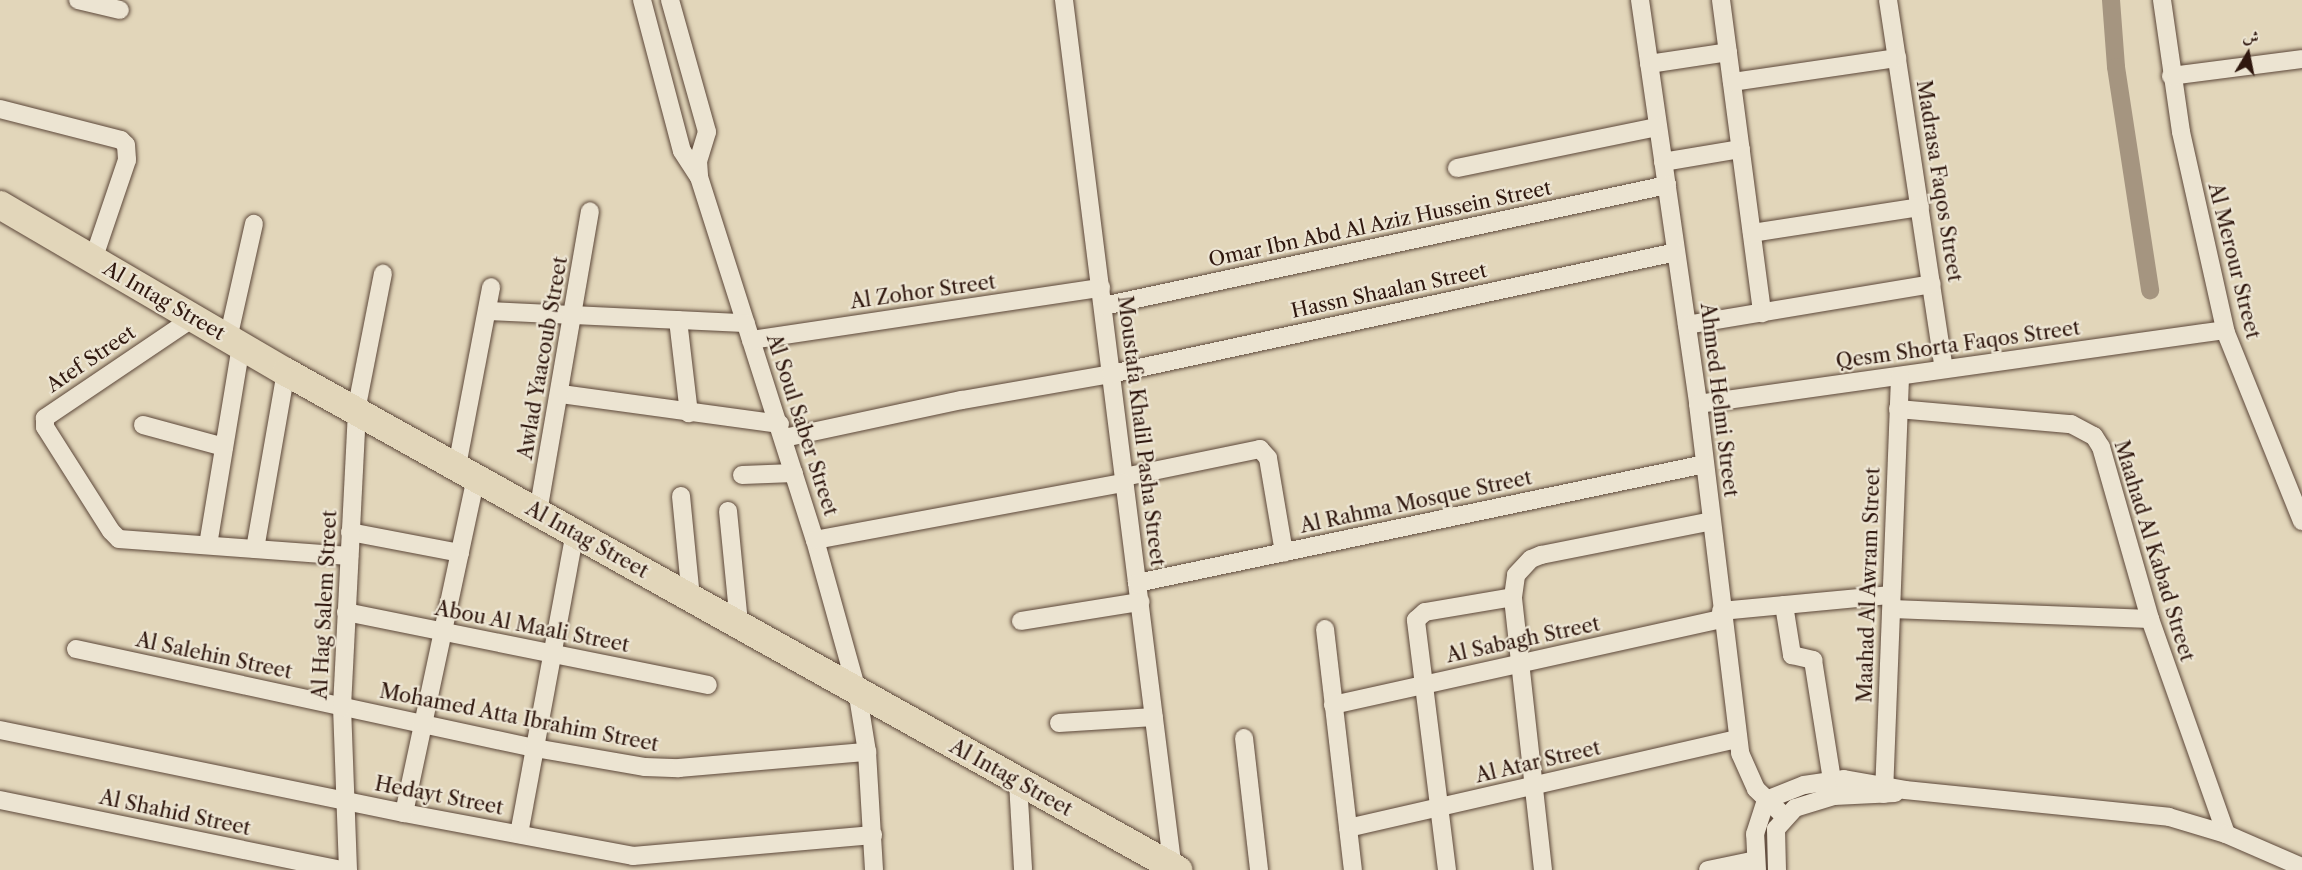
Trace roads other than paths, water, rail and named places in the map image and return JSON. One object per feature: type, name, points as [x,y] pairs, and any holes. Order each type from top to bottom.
[{"type":"main road","name":"Al Intag Street","points":[[0,205],[286,372],[1175,869]]},
{"type":"street","points":[[78,0],[120,10]]},
{"type":"street","name":"Al Soul Saber Street","points":[[642,0],[682,151],[699,177]]},
{"type":"street","name":"Al Soul Saber Street","points":[[670,0],[707,132],[698,161],[699,177],[782,431],[856,690],[867,752],[874,870]]},
{"type":"street","name":"Moustafa Khalil Pasha Street","points":[[1064,0],[1175,869]]},
{"type":"street","name":"Ahmed Helmi Street","points":[[1640,0],[1656,127],[1698,404],[1721,615],[1738,739],[1749,778],[1766,800],[1784,816]]},
{"type":"street","points":[[1721,0],[1762,313]]},
{"type":"street","name":"Madrasa Faqos Street","points":[[1888,0],[1944,369]]},
{"type":"street","name":"Al Merour Street","points":[[2162,0],[2171,76],[2225,330],[2302,521]]},
{"type":"street","points":[[1649,64],[1728,52]]},
{"type":"street","points":[[1732,82],[1897,58]]},
{"type":"street","points":[[2171,76],[2302,59]]},
{"type":"street","points":[[0,109],[114,138],[126,145],[129,152],[93,260]]},
{"type":"street","points":[[1457,168],[1656,127]]},
{"type":"street","points":[[1663,162],[1741,149]]},
{"type":"street","name":"Omar Ibn Abd Al Aziz Hussein Street","points":[[1102,297],[1666,185]]},
{"type":"street","points":[[1752,233],[1920,207]]},
{"type":"street","name":"Awlad Yaacoub Street","points":[[538,513],[575,315],[590,211]]},
{"type":"street","points":[[254,224],[235,342],[224,447],[208,545],[349,556]]},
{"type":"street","name":"Hassn Shaalan Street","points":[[561,394],[689,413],[782,431],[1111,374],[1676,252]]},
{"type":"street","name":"Al Hag Salem Street","points":[[348,870],[342,707],[356,411],[383,273]]},
{"type":"street","points":[[1687,325],[1932,284]]},
{"type":"street","points":[[404,813],[460,553],[466,472],[491,287]]},
{"type":"street","name":"Al Zohor Street","points":[[487,311],[678,320],[749,332],[1102,297]]},
{"type":"street","name":"Atef Street","points":[[193,318],[44,421],[119,539],[208,545]]},
{"type":"street","points":[[678,320],[689,413]]},
{"type":"street","name":"Qesm Shorta Faqos Street","points":[[1698,404],[2225,330]]},
{"type":"street","points":[[255,549],[286,372]]},
{"type":"street","name":"Maahad Al Awram Street","points":[[1885,789],[1900,376]]},
{"type":"street","name":"Maahad Al Kabad Street","points":[[1898,409],[2071,424],[2094,436],[2101,447],[2150,619],[2226,834]]},
{"type":"street","points":[[143,425],[224,447]]},
{"type":"street","points":[[815,540],[1124,480],[1260,449],[1268,458],[1284,553]]},
{"type":"street","name":"Al Rahma Mosque Street","points":[[1137,583],[1705,464]]},
{"type":"street","points":[[742,475],[794,473]]},
{"type":"street","points":[[681,496],[691,598]]},
{"type":"street","points":[[728,511],[738,624]]},
{"type":"street","points":[[1543,870],[1513,597],[1516,575],[1530,559],[1712,521]]},
{"type":"street","points":[[350,532],[460,553]]},
{"type":"street","points":[[519,834],[574,533]]},
{"type":"street","points":[[1447,870],[1415,624],[1419,617],[1513,597]]},
{"type":"street","points":[[1021,621],[1140,602]]},
{"type":"street","name":"Al Sabagh Street","points":[[1333,705],[1721,615],[1784,605],[1892,602],[2150,619]]},
{"type":"street","points":[[1784,605],[1792,655],[1813,660],[1832,780]]},
{"type":"street","name":"Abou Al Maali Street","points":[[346,612],[708,685]]},
{"type":"street","points":[[1325,630],[1353,870]]},
{"type":"street","name":"Al Salehin Street","points":[[76,649],[342,707]]},
{"type":"street","name":"Mohamed Atta Ibrahim Street","points":[[342,707],[535,748],[662,768],[867,752]]},
{"type":"street","points":[[1059,723],[1154,717]]},
{"type":"street","name":"Hedayt Street","points":[[0,730],[404,813],[519,834],[634,863],[873,835]]},
{"type":"street","points":[[1244,738],[1259,870]]},
{"type":"street","name":"Al Atar Street","points":[[1348,828],[1738,739]]},
{"type":"street","points":[[1708,870],[1756,865],[1755,834],[1766,800],[1804,784],[1832,780],[1885,789],[2150,814],[2226,834],[2302,867]]},
{"type":"street","points":[[1018,782],[1023,870]]},
{"type":"street","points":[[1777,870],[1775,836],[1784,816],[1821,798],[1885,789]]},
{"type":"street","name":"Al Shahid Street","points":[[0,800],[342,870]]},
{"type":"waterway","points":[[2111,0],[2116,67],[2150,290]]}]
